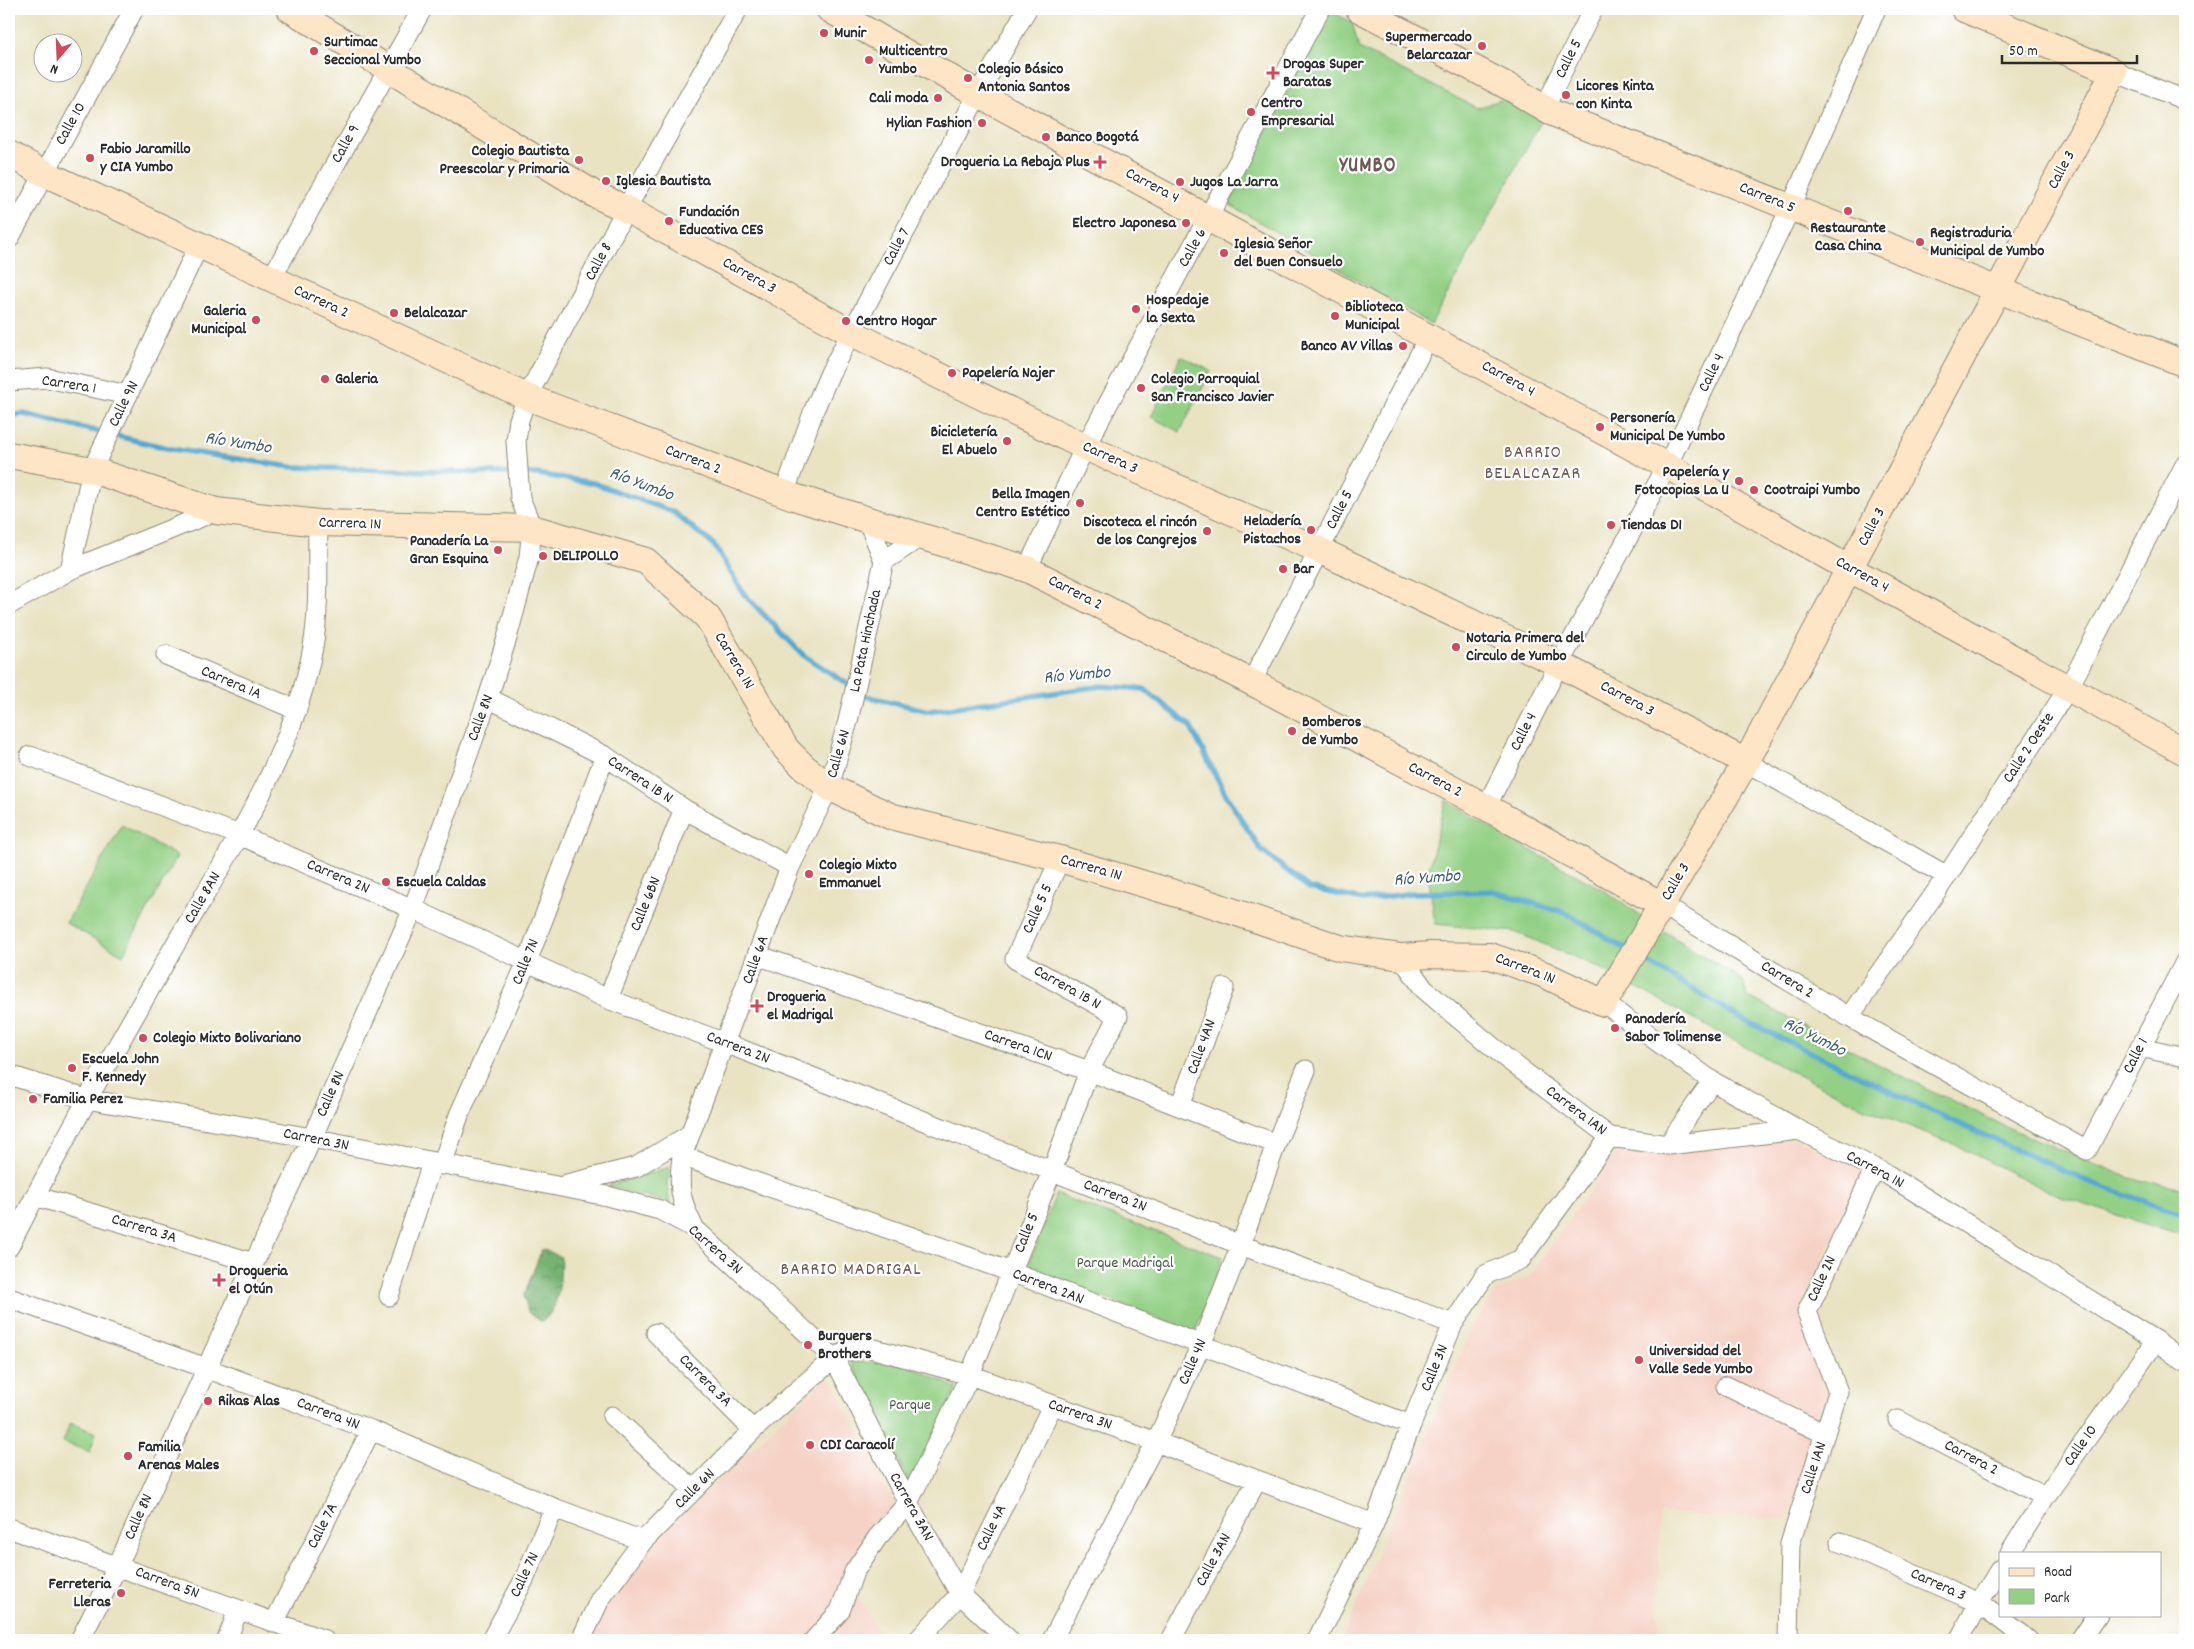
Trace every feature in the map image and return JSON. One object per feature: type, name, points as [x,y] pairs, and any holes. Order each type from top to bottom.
[{"type":"street","name":"Calle 10","points":[[9,239],[134,9]]},
{"type":"street","name":"Carrera 3","points":[[290,9],[594,194],[626,209],[852,333],[1085,447],[1319,550],[1559,664],[1746,762],[1947,876]]},
{"type":"street","name":"Calle 9","points":[[271,279],[422,9]]},
{"type":"street","name":"Calle 8","points":[[532,528],[520,498],[516,442],[519,420],[527,397],[626,209],[738,9]]},
{"type":"street","name":"Carrera 4","points":[[829,9],[978,94],[1429,336],[2185,752]]},
{"type":"street","name":"Calle 7","points":[[784,494],[814,410],[830,373],[978,94],[1027,9]]},
{"type":"street","name":"Calle 6","points":[[1027,568],[1085,447],[1320,9]]},
{"type":"street","name":"Carrera 5","points":[[1359,9],[1513,89],[1544,109],[2185,364]]},
{"type":"street","name":"Calle 5","points":[[1544,109],[1593,9]]},
{"type":"street","name":"Calle 4","points":[[1486,807],[1559,664],[1667,466],[1791,207],[1876,9]]},
{"type":"street","points":[[1964,9],[2185,100]]},
{"type":"street","name":"Calle 3","points":[[1607,999],[1746,762],[2114,72]]},
{"type":"street","name":"Carrera 2","points":[[9,154],[44,173],[527,397],[784,494],[920,538],[1027,568],[1486,807],[1662,905],[1849,1017],[2087,1150]]},
{"type":"street","name":"Calle 9N","points":[[70,570],[95,463],[199,245]]},
{"type":"street","name":"Calle 5","points":[[1251,683],[1429,336]]},
{"type":"street","name":"Carrera 1","points":[[9,382],[47,378],[124,402]]},
{"type":"street","name":"Carrera 1N","points":[[9,455],[95,463],[216,511],[318,523],[532,528],[646,561],[708,618],[786,749],[804,767],[829,787],[890,816],[1060,859],[1211,904],[1340,948],[1401,957],[1431,955],[1490,956],[1607,999],[1712,1081],[1799,1130],[1875,1168],[1921,1195],[2156,1341],[2185,1362]]},
{"type":"street","name":"Calle 2 Oeste","points":[[1849,1017],[1947,876],[2069,687],[2185,465]]},
{"type":"street","points":[[9,605],[70,570],[216,511]]},
{"type":"street","points":[[868,521],[884,561],[920,538]]},
{"type":"street","name":"Calle 8AN","points":[[9,1247],[86,1099],[239,835],[275,768],[297,710],[314,639],[317,614],[318,523]]},
{"type":"street","name":"Calle 8N","points":[[80,1640],[118,1565],[254,1262],[312,1138],[413,909],[488,698],[507,638],[529,557],[532,528]]},
{"type":"street","name":"La Pata Hinchada","points":[[848,721],[884,561]]},
{"type":"street","name":"Carrera 1A","points":[[166,656],[297,710]]},
{"type":"street","name":"Carrera 1B N","points":[[488,698],[605,756],[684,809],[790,867]]},
{"type":"street","name":"Calle 6N","points":[[829,787],[848,721]]},
{"type":"street","name":"Carrera 2N","points":[[30,756],[239,835],[413,909],[608,999],[725,1042],[1241,1245],[1453,1324]]},
{"type":"street","name":"Calle 7N","points":[[389,1296],[437,1164],[527,962],[605,756]]},
{"type":"street","name":"Calle 6A","points":[[694,1228],[683,1206],[679,1181],[682,1156],[790,867],[829,787]]},
{"type":"street","name":"Calle 6BN","points":[[608,999],[684,809]]},
{"type":"street","name":"Calle 5 5","points":[[1016,959],[1060,859]]},
{"type":"street","name":"Carrera 1CN","points":[[757,955],[1089,1070],[1276,1144]]},
{"type":"street","name":"Carrera 1AN","points":[[1401,957],[1424,989],[1506,1059],[1610,1137],[1668,1144],[1799,1130]]},
{"type":"street","name":"Carrera 1B N","points":[[1016,959],[1118,1016]]},
{"type":"street","name":"Calle 1","points":[[2087,1150],[2185,962]]},
{"type":"street","name":"Calle 4AN","points":[[1180,1106],[1224,988]]},
{"type":"street","name":"Calle 5","points":[[814,1640],[840,1610],[854,1572],[877,1538],[908,1503],[970,1375],[1052,1171],[1089,1070],[1118,1016]]},
{"type":"street","points":[[2140,1047],[2185,1057]]},
{"type":"street","name":"Calle 4N","points":[[1052,1640],[1156,1442],[1201,1346],[1241,1245],[1276,1144],[1306,1070]]},
{"type":"street","name":"Carrera 3N","points":[[9,1075],[86,1099],[312,1138],[607,1196],[660,1210],[694,1228],[834,1358],[847,1351],[867,1347],[970,1375],[1156,1442],[1374,1524]]},
{"type":"street","points":[[1668,1144],[1712,1081]]},
{"type":"street","points":[[556,1187],[636,1167],[689,1135]]},
{"type":"street","name":"Calle 3N","points":[[1317,1640],[1374,1524],[1411,1425],[1453,1324],[1485,1275],[1521,1259],[1610,1137]]},
{"type":"street","name":"Carrera 2AN","points":[[682,1156],[1011,1272],[1411,1425]]},
{"type":"street","name":"Calle 2N","points":[[1838,1392],[1807,1312],[1875,1168]]},
{"type":"street","name":"Carrera 3A","points":[[35,1196],[254,1262]]},
{"type":"street","name":"Carrera 4N","points":[[9,1298],[206,1368],[371,1430],[554,1508],[643,1541]]},
{"type":"street","name":"Carrera 3A","points":[[656,1333],[753,1430]]},
{"type":"street","name":"Calle 10","points":[[2011,1552],[2045,1497],[2156,1341]]},
{"type":"street","name":"Calle 6N","points":[[581,1640],[600,1599],[643,1541],[753,1430],[834,1358]]},
{"type":"street","name":"Carrera 3AN","points":[[834,1358],[908,1503],[960,1594],[1009,1640]]},
{"type":"street","points":[[1726,1386],[1825,1434]]},
{"type":"street","name":"Calle 1AN","points":[[1788,1640],[1790,1544],[1838,1392]]},
{"type":"street","name":"Calle 4A","points":[[918,1640],[960,1594],[1052,1406]]},
{"type":"street","points":[[612,1416],[694,1490]]},
{"type":"street","name":"Carrera 2","points":[[1898,1420],[2045,1497]]},
{"type":"street","name":"Calle 7A","points":[[274,1622],[371,1430]]},
{"type":"street","name":"Calle 3AN","points":[[1171,1640],[1257,1480]]},
{"type":"street","name":"Calle 7N","points":[[491,1640],[524,1580],[554,1508]]},
{"type":"street","name":"Carrera 5N","points":[[9,1528],[118,1565],[324,1640]]},
{"type":"street","name":"Carrera 3","points":[[1840,1542],[1979,1603],[2028,1640]]},
{"type":"street","points":[[1959,1640],[1999,1571]]},
{"type":"street","points":[[227,1640],[238,1610]]},
{"type":"street","points":[[2080,1640],[2095,1616]]},
{"type":"shaded area","name":"Universidad del Valle Sede Yumbo","points":[[1797,1139],[1864,1172],[1800,1309],[1830,1391],[1788,1519],[1659,1513],[1658,1640],[1342,1640],[1471,1330],[1496,1290],[1529,1277],[1618,1151],[1667,1152]]},
{"type":"shaded area","name":"CDI Caracolí","points":[[829,1375],[900,1515],[852,1586],[883,1640],[588,1640],[606,1603],[649,1547]]},
{"type":"green space","points":[[1330,11],[1352,22],[1359,48],[1477,108],[1503,99],[1543,118],[1431,324],[1229,204]]},
{"type":"green space","points":[[1181,356],[1211,371],[1180,432],[1151,417]]},
{"type":"green space","points":[[1446,800],[1497,832],[1602,889],[1670,935],[1743,980],[1747,996],[1895,1073],[2009,1128],[2130,1178],[2185,1189],[2185,1237],[2058,1196],[1953,1144],[1865,1108],[1769,1060],[1603,969],[1515,932],[1435,924],[1428,872]]},
{"type":"green space","points":[[122,825],[177,856],[123,955],[66,923]]},
{"type":"green space","points":[[670,1167],[667,1185],[670,1203],[608,1186]]},
{"type":"green space","name":"Parque Madrigal","points":[[1056,1194],[1223,1257],[1195,1332],[1027,1269]]},
{"type":"green space","points":[[542,1249],[561,1257],[560,1283],[556,1300],[548,1316],[542,1322],[528,1312],[524,1295]]},
{"type":"green space","name":"Parque","points":[[851,1362],[903,1363],[957,1388],[909,1483]]},
{"type":"green space","points":[[70,1423],[96,1433],[90,1452],[63,1442]]},
{"type":"waterway","name":"Río Yumbo","points":[[9,415],[24,414],[172,449],[292,467],[537,474],[594,483],[673,512],[714,545],[744,594],[803,655],[866,696],[929,711],[1101,686],[1144,689],[1190,726],[1227,797],[1261,850],[1309,888],[1363,900],[1412,893],[1493,891],[1566,913],[1627,950]]},
{"type":"waterway","name":"Río Yumbo","points":[[1639,957],[1744,1020],[1946,1118],[2089,1182],[2185,1215]]},
{"type":"place","name":"Munir","points":[[824,33]]},
{"type":"place","name":"Supermercado Belarcazar","points":[[1482,46]]},
{"type":"place","name":"Surtimac Seccional Yumbo","points":[[314,51]]},
{"type":"place","name":"Multicentro Yumbo","points":[[869,60]]},
{"type":"place","name":"Drogas Super Baratas","points":[[1273,73]]},
{"type":"place","name":"Colegio Básico Antonia Santos","points":[[968,78]]},
{"type":"place","name":"Licores Kinta con Kinta","points":[[1566,95]]},
{"type":"place","name":"Cali moda","points":[[938,98]]},
{"type":"place","name":"Centro Empresarial","points":[[1251,112]]},
{"type":"place","name":"Hylian Fashion","points":[[982,123]]},
{"type":"place","name":"Banco Bogotá","points":[[1046,137]]},
{"type":"place","name":"Fabio Jaramillo y CIA Yumbo","points":[[90,158]]},
{"type":"place","name":"Colegio Bautista Preescolar y Primaria","points":[[579,160]]},
{"type":"place","name":"Drogueria La Rebaja Plus","points":[[1100,162]]},
{"type":"place","name":"Iglesia Bautista","points":[[606,181]]},
{"type":"place","name":"Jugos La Jarra","points":[[1180,182]]},
{"type":"place","name":"Restaurante Casa China","points":[[1848,211]]},
{"type":"place","name":"Fundación Educativa CES","points":[[669,221]]},
{"type":"place","name":"Electro Japonesa","points":[[1186,223]]},
{"type":"place","name":"Registraduria Municipal de Yumbo","points":[[1920,242]]},
{"type":"place","name":"Iglesia Señor del Buen Consuelo","points":[[1224,253]]},
{"type":"place","name":"Hospedaje la Sexta","points":[[1136,309]]},
{"type":"place","name":"Belalcazar","points":[[394,313]]},
{"type":"place","name":"Biblioteca Municipal","points":[[1335,316]]},
{"type":"place","name":"Galeria Municipal","points":[[256,320]]},
{"type":"place","name":"Centro Hogar","points":[[846,321]]},
{"type":"place","name":"Banco AV Villas","points":[[1403,346]]},
{"type":"place","name":"Papelería Najer","points":[[952,373]]},
{"type":"place","name":"Galeria","points":[[325,379]]},
{"type":"place","name":"Colegio Parroquial San Francisco Javier","points":[[1141,388]]},
{"type":"place","name":"Personería Municipal De Yumbo","points":[[1600,427]]},
{"type":"place","name":"Bicicletería El Abuelo","points":[[1007,441]]},
{"type":"place","name":"Papelería y Fotocopias La U","points":[[1739,481]]},
{"type":"place","name":"Cootraipi Yumbo","points":[[1754,490]]},
{"type":"place","name":"Bella Imagen Centro Estético","points":[[1080,503]]},
{"type":"place","name":"Tiendas D1","points":[[1611,525]]},
{"type":"place","name":"Heladería Pistachos","points":[[1311,530]]},
{"type":"place","name":"Discoteca el rincón de los Cangrejos","points":[[1207,531]]},
{"type":"place","name":"Panadería La Gran Esquina","points":[[498,550]]},
{"type":"place","name":"DELIPOLLO","points":[[543,556]]},
{"type":"place","name":"Bar","points":[[1283,569]]},
{"type":"place","name":"Notaria Primera del Circulo de Yumbo","points":[[1456,647]]},
{"type":"place","name":"Bomberos de Yumbo","points":[[1292,731]]},
{"type":"place","name":"Colegio Mixto Emmanuel","points":[[809,874]]},
{"type":"place","name":"Escuela Caldas","points":[[386,882]]},
{"type":"place","name":"Drogueria el Madrigal","points":[[757,1006]]},
{"type":"place","name":"Panadería Sabor Tolimense","points":[[1615,1028]]},
{"type":"place","name":"Colegio Mixto Bolivariano","points":[[143,1038]]},
{"type":"place","name":"Escuela John F. Kennedy","points":[[72,1068]]},
{"type":"place","name":"Familia Perez","points":[[33,1099]]},
{"type":"place","name":"Drogueria el Otún","points":[[219,1280]]},
{"type":"place","name":"Burguers Brothers","points":[[808,1345]]},
{"type":"place","name":"Universidad del Valle Sede Yumbo","points":[[1639,1360]]},
{"type":"place","name":"Rikas Alas","points":[[208,1401]]},
{"type":"place","name":"CDI Caracolí","points":[[810,1445]]},
{"type":"place","name":"Familia Arenas Males","points":[[128,1456]]},
{"type":"place","name":"Ferreteria Lleras","points":[[121,1593]]},
{"type":"district","name":"YUMBO","points":[[1368,167]]},
{"type":"district","name":"BARRIO BELALCAZAR","points":[[1533,463]]},
{"type":"district","name":"BARRIO MADRIGAL","points":[[851,1270]]}]
